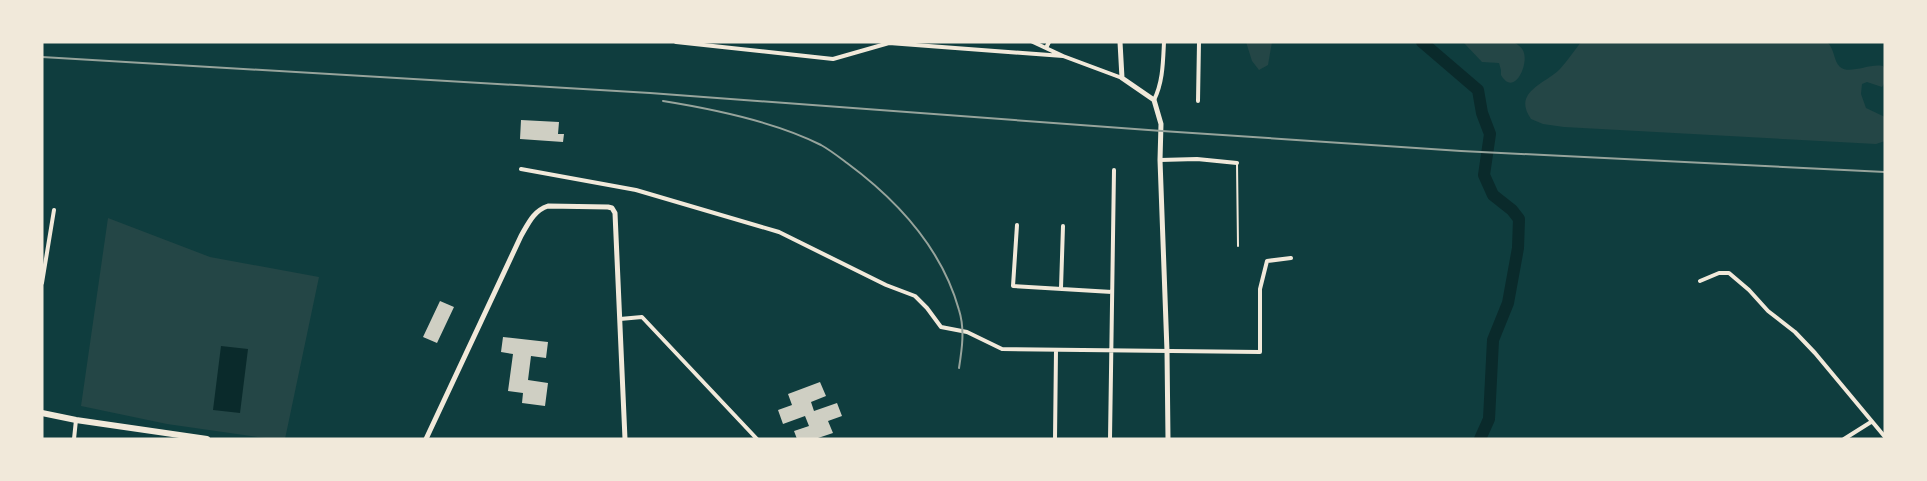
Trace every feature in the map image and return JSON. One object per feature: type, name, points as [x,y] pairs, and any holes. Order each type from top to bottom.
[{"type":"main road","points":[[42,413],[207,439]]},
{"type":"street","points":[[676,42],[833,59],[889,43],[1063,56]]},
{"type":"street","points":[[1033,42],[1122,78],[1154,100],[1161,124],[1168,439]]},
{"type":"street","points":[[1046,48],[1049,42]]},
{"type":"street","points":[[1120,42],[1122,78]]},
{"type":"street","points":[[1154,100],[1159,90],[1164,42]]},
{"type":"street","points":[[1198,101],[1199,42]]},
{"type":"street","points":[[1160,160],[1197,159],[1237,163]]},
{"type":"street","points":[[521,169],[636,190],[779,232],[886,285],[915,296],[941,327],[968,332],[1002,349],[1260,352],[1260,289],[1267,261],[1291,258]]},
{"type":"street","points":[[1110,439],[1113,170]]},
{"type":"street","points":[[426,439],[521,236],[533,215],[548,206],[608,207],[615,213],[625,439]]},
{"type":"street","points":[[42,283],[54,210]]},
{"type":"street","points":[[1017,225],[1013,286],[1112,292]]},
{"type":"street","points":[[1061,288],[1063,226]]},
{"type":"street","points":[[1701,281],[1719,273],[1729,273],[1815,353],[1885,437]]},
{"type":"street","points":[[620,319],[642,317],[757,439]]},
{"type":"street","points":[[1055,439],[1056,350]]},
{"type":"street","points":[[74,439],[76,420]]},
{"type":"street","points":[[1844,439],[1871,422]]},
{"type":"lane","points":[[1237,163],[1238,246]]},
{"type":"shaded area","points":[[1246,42],[1272,42],[1268,65],[1259,70],[1252,61]]},
{"type":"shaded area","points":[[1463,42],[1514,42],[1521,48],[1525,59],[1519,77],[1511,83],[1506,81],[1501,75],[1499,63],[1482,62]]},
{"type":"shaded area","points":[[1581,42],[1827,42],[1838,64],[1844,69],[1883,66],[1885,77],[1882,87],[1867,82],[1862,84],[1861,94],[1866,108],[1885,117],[1885,141],[1876,144],[1564,127],[1543,124],[1531,119],[1525,102],[1528,95],[1560,69]]},
{"type":"shaded area","points":[[108,218],[210,257],[319,277],[285,439],[167,424],[81,406]]},
{"type":"shaded area","points":[[221,346],[248,349],[240,413],[213,410]]},
{"type":"building","points":[[521,120],[559,122],[558,134],[564,134],[563,142],[520,139]]},
{"type":"building","points":[[440,301],[454,307],[437,343],[423,337]]},
{"type":"building","points":[[503,337],[548,342],[546,358],[531,356],[528,380],[548,383],[545,406],[522,403],[523,393],[508,391],[513,354],[501,352]]},
{"type":"building","points":[[820,382],[826,396],[811,402],[814,411],[837,403],[842,416],[828,421],[833,433],[815,439],[797,439],[794,431],[809,426],[805,416],[783,424],[778,410],[792,405],[788,394]]},
{"type":"waterway","points":[[1422,42],[1478,90],[1482,113],[1490,134],[1484,175],[1493,195],[1512,210],[1519,219],[1518,248],[1508,303],[1493,340],[1489,419],[1480,439]]},
{"type":"railway","points":[[42,57],[650,93],[1461,151],[1885,172]]},
{"type":"railway","points":[[663,101],[744,117],[803,137],[834,154],[883,193],[929,246],[951,288],[962,324],[959,368]]}]
